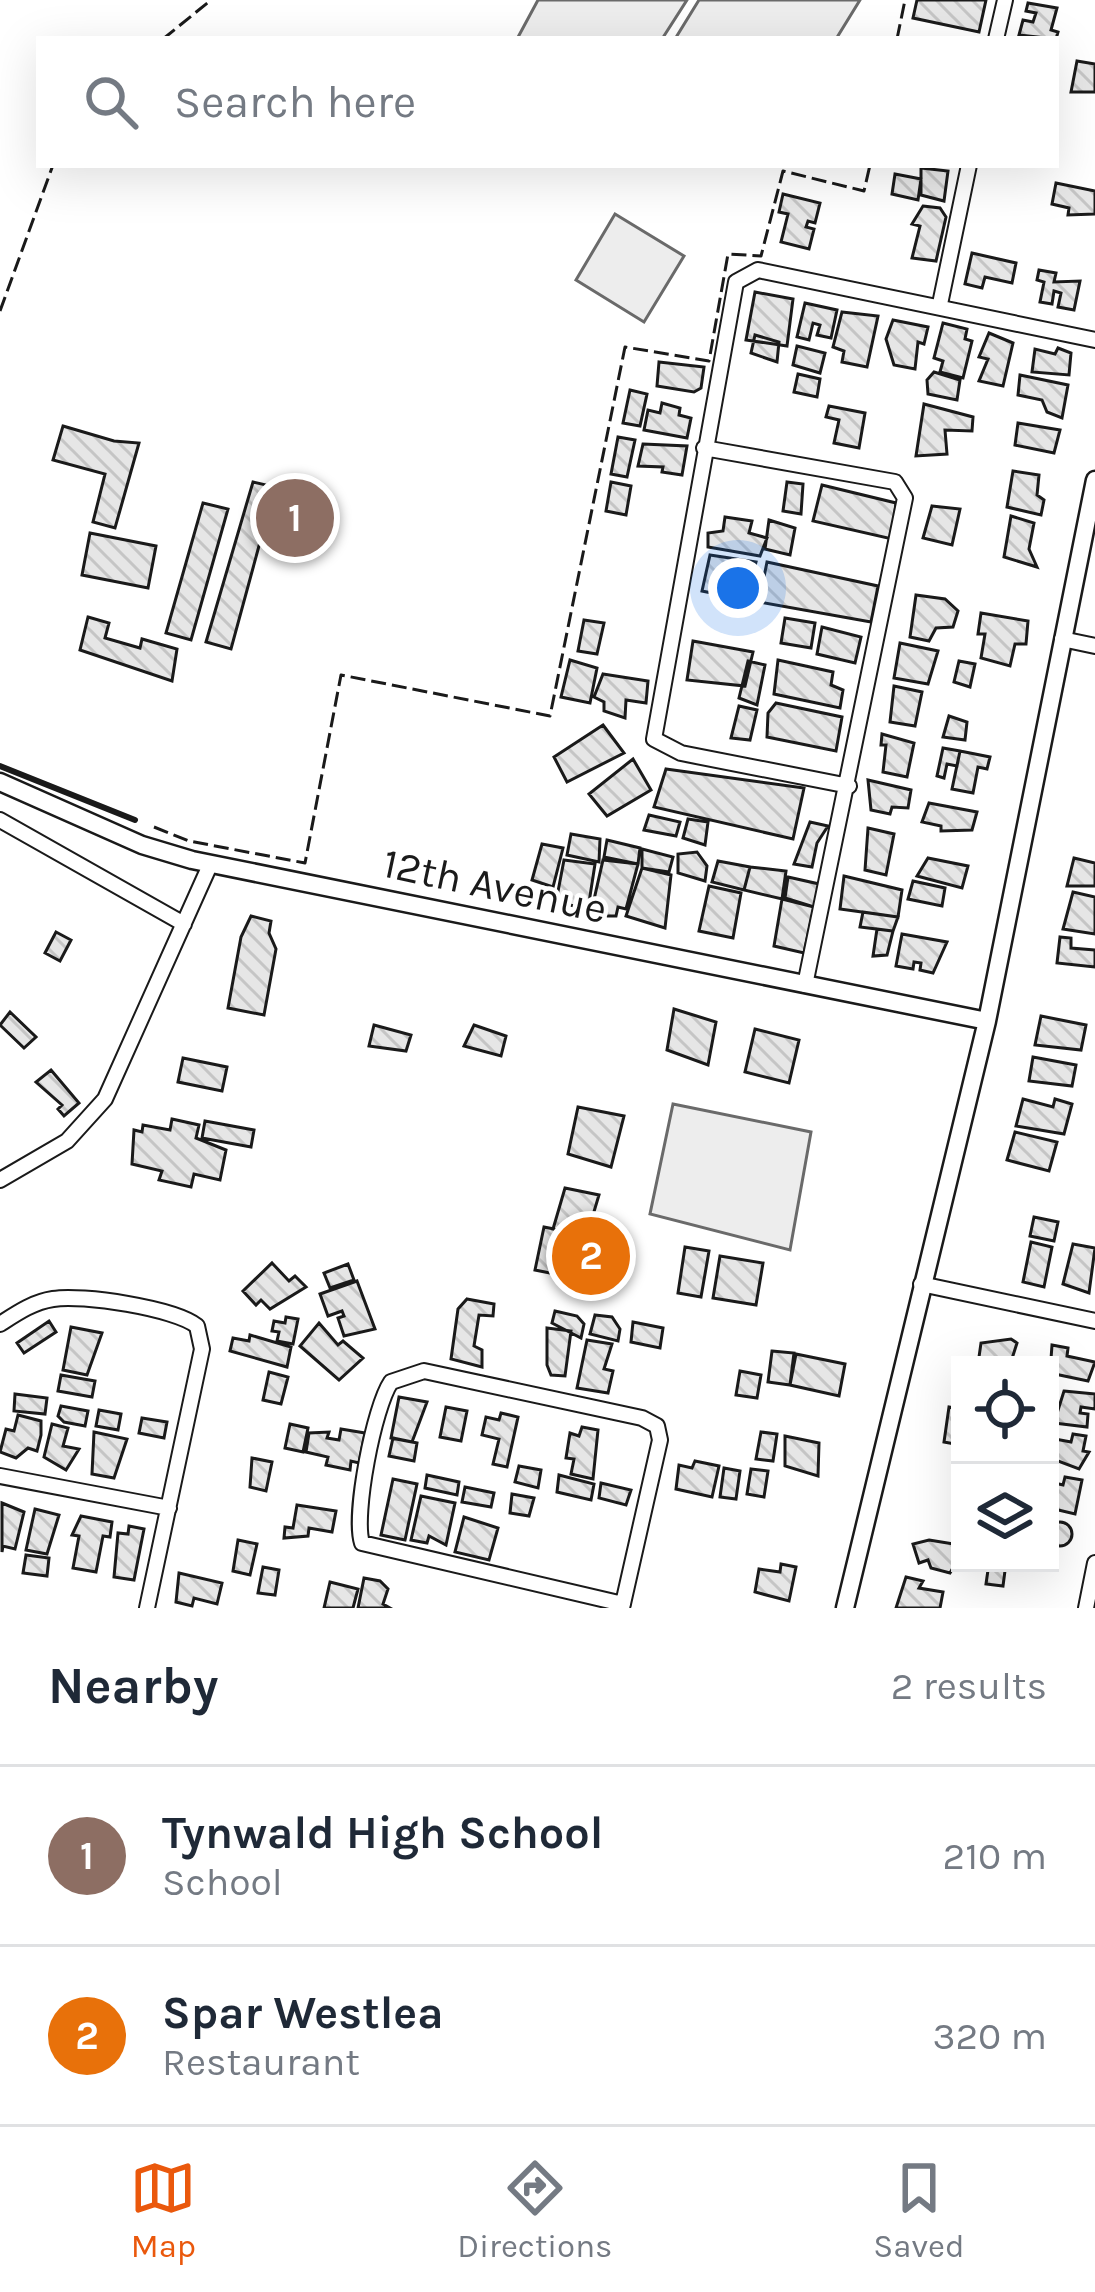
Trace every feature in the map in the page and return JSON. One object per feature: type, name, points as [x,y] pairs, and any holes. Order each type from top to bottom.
[{"type":"street","points":[[997,36],[1004,0]]},
{"type":"street","points":[[940,304],[968,168]]},
{"type":"street","points":[[849,786],[681,753],[654,740],[736,282],[758,270],[940,304],[1095,340]]},
{"type":"street","points":[[704,448],[895,482],[904,492],[906,505],[805,985]]},
{"type":"street","points":[[845,1608],[987,1021],[1095,480]]},
{"type":"street","points":[[1062,639],[1095,646]]},
{"type":"street","name":"12th Avenue","points":[[0,782],[142,845],[210,865],[987,1021]]},
{"type":"street","points":[[0,820],[184,924]]},
{"type":"street","points":[[0,1180],[67,1142],[106,1099],[210,865]]},
{"type":"street","points":[[921,1284],[1095,1321]]},
{"type":"street","points":[[0,1324],[29,1305],[65,1298],[127,1305],[197,1326],[202,1349],[147,1608]]},
{"type":"street","points":[[424,1371],[642,1418],[657,1426],[660,1440],[622,1606],[362,1543],[358,1528],[369,1462],[391,1382],[398,1375],[424,1371]]},
{"type":"street","points":[[0,1476],[169,1508]]},
{"type":"street","points":[[1086,1608],[1095,1563]]},
{"type":"shaded area","points":[[538,0],[687,0],[664,36],[519,36]]},
{"type":"shaded area","points":[[699,0],[860,0],[838,36],[677,36]]},
{"type":"shaded area","points":[[615,214],[684,256],[644,322],[576,280]]},
{"type":"shaded area","points":[[673,1104],[811,1132],[790,1250],[650,1214]]},
{"type":"building","points":[[917,0],[986,0],[979,32],[913,18]]},
{"type":"building","points":[[1028,3],[1057,8],[1051,30],[1058,32],[1057,36],[1019,35],[1023,20],[1033,22],[1036,13],[1026,11]]},
{"type":"building","points":[[1077,61],[1095,64],[1095,92],[1071,92]]},
{"type":"building","points":[[921,168],[948,171],[944,201],[921,195]]},
{"type":"building","points":[[895,174],[921,179],[918,200],[892,194]]},
{"type":"building","points":[[1056,183],[1095,191],[1095,214],[1068,215],[1069,208],[1052,204]]},
{"type":"building","points":[[783,194],[820,203],[815,223],[808,221],[806,227],[814,229],[809,249],[781,242],[788,214],[779,212]]},
{"type":"building","points":[[923,206],[940,208],[946,217],[936,261],[912,258],[920,226],[912,224]]},
{"type":"building","points":[[972,253],[1016,263],[1012,283],[985,277],[982,288],[965,284]]},
{"type":"building","points":[[1039,270],[1056,273],[1054,282],[1080,281],[1074,310],[1058,307],[1061,293],[1054,291],[1052,304],[1040,302],[1044,282],[1037,280]]},
{"type":"building","points":[[755,292],[793,299],[787,346],[746,340]]},
{"type":"building","points":[[805,303],[837,310],[831,338],[817,335],[820,325],[813,323],[809,340],[797,337]]},
{"type":"building","points":[[842,312],[878,316],[867,367],[842,362],[844,351],[833,347]]},
{"type":"building","points":[[893,320],[928,327],[924,344],[918,342],[915,369],[894,365],[886,339]]},
{"type":"building","points":[[943,323],[967,329],[965,339],[972,341],[963,378],[940,372],[943,361],[934,358]]},
{"type":"building","points":[[989,333],[1013,343],[1003,386],[979,381],[988,359],[979,357]]},
{"type":"building","points":[[755,335],[779,342],[777,362],[751,353]]},
{"type":"building","points":[[797,346],[825,353],[820,373],[793,365]]},
{"type":"building","points":[[1058,348],[1071,353],[1069,375],[1032,372],[1035,349],[1055,354]]},
{"type":"building","points":[[659,362],[704,367],[701,388],[694,392],[657,386]]},
{"type":"building","points":[[934,372],[960,380],[957,400],[928,394],[927,380]]},
{"type":"building","points":[[798,374],[820,379],[817,397],[794,392]]},
{"type":"building","points":[[1020,375],[1068,385],[1062,418],[1047,412],[1042,400],[1018,395]]},
{"type":"building","points":[[630,390],[647,394],[640,426],[623,423]]},
{"type":"building","points":[[662,403],[680,408],[679,415],[691,418],[687,438],[644,430],[648,410],[660,413]]},
{"type":"building","points":[[924,404],[973,417],[972,431],[945,430],[947,454],[916,456]]},
{"type":"building","points":[[829,406],[865,413],[859,448],[834,443],[839,420],[826,417]]},
{"type":"building","points":[[1018,423],[1060,430],[1054,453],[1015,445]]},
{"type":"building","points":[[63,426],[139,443],[115,528],[93,522],[105,474],[53,460]]},
{"type":"building","points":[[618,437],[635,440],[627,477],[611,474]]},
{"type":"building","points":[[643,444],[687,446],[682,475],[662,472],[663,467],[638,466]]},
{"type":"building","points":[[1013,471],[1039,475],[1037,495],[1044,500],[1041,515],[1007,507]]},
{"type":"building","points":[[253,482],[275,487],[231,649],[206,642]]},
{"type":"building","points":[[611,482],[631,486],[626,515],[606,511]]},
{"type":"building","points":[[787,482],[803,484],[801,514],[783,511]]},
{"type":"building","points":[[822,485],[896,503],[892,539],[813,521]]},
{"type":"building","points":[[203,503],[228,509],[191,640],[166,633]]},
{"type":"building","points":[[932,506],[960,509],[952,545],[923,538]]},
{"type":"building","points":[[1011,516],[1034,523],[1029,549],[1037,567],[1004,557]]},
{"type":"building","points":[[725,517],[752,521],[749,533],[767,538],[760,556],[708,547],[708,533],[723,531]]},
{"type":"building","points":[[769,520],[795,528],[790,555],[765,549]]},
{"type":"building","points":[[90,533],[156,546],[148,588],[82,575]]},
{"type":"building","points":[[710,555],[756,562],[746,600],[702,591]]},
{"type":"building","points":[[767,562],[878,586],[871,622],[759,602]]},
{"type":"building","points":[[916,595],[945,599],[958,611],[953,627],[936,628],[929,641],[910,637]]},
{"type":"building","points":[[981,613],[1028,621],[1026,644],[1015,644],[1010,666],[981,658],[985,634],[978,634]]},
{"type":"building","points":[[88,617],[109,623],[105,638],[140,648],[142,639],[177,649],[172,681],[80,650]]},
{"type":"building","points":[[785,618],[815,623],[811,648],[781,643]]},
{"type":"building","points":[[584,620],[604,623],[597,654],[578,651]]},
{"type":"building","points":[[822,627],[861,637],[855,663],[817,654]]},
{"type":"building","points":[[693,641],[753,652],[745,686],[687,680]]},
{"type":"building","points":[[900,643],[938,651],[928,684],[894,678]]},
{"type":"building","points":[[570,660],[597,668],[590,703],[561,697]]},
{"type":"building","points":[[778,660],[833,672],[831,685],[843,690],[840,708],[774,694]]},
{"type":"building","points":[[748,661],[765,665],[757,705],[739,698]]},
{"type":"building","points":[[959,661],[975,664],[970,687],[954,682]]},
{"type":"building","points":[[603,674],[648,681],[646,703],[626,700],[625,718],[604,711],[604,702],[594,697]]},
{"type":"building","points":[[894,686],[922,692],[915,726],[890,722]]},
{"type":"building","points":[[776,703],[842,717],[836,751],[767,737],[768,713]]},
{"type":"building","points":[[739,706],[757,710],[750,740],[731,738]]},
{"type":"building","points":[[949,716],[967,722],[965,740],[943,737]]},
{"type":"building","points":[[603,725],[624,753],[567,782],[554,757]]},
{"type":"building","points":[[882,734],[914,743],[907,777],[883,772],[886,745],[881,745]]},
{"type":"building","points":[[943,748],[960,751],[957,766],[947,764],[944,778],[937,776]]},
{"type":"building","points":[[960,751],[990,757],[987,769],[978,767],[973,793],[952,789]]},
{"type":"building","points":[[633,759],[651,790],[607,816],[589,794]]},
{"type":"building","points":[[666,769],[804,788],[793,839],[654,807]]},
{"type":"building","points":[[868,780],[911,790],[908,808],[892,807],[890,814],[871,810]]},
{"type":"building","points":[[929,803],[977,812],[972,830],[941,831],[941,826],[922,822]]},
{"type":"building","points":[[649,815],[680,822],[676,836],[644,830]]},
{"type":"building","points":[[688,819],[708,822],[705,845],[683,838]]},
{"type":"building","points":[[810,822],[828,826],[817,843],[812,867],[794,864]]},
{"type":"building","points":[[868,828],[894,834],[886,875],[865,870]]},
{"type":"building","points":[[571,834],[600,839],[599,862],[567,855]]},
{"type":"building","points":[[607,840],[640,848],[638,864],[604,857]]},
{"type":"building","points":[[542,844],[563,848],[553,887],[532,880]]},
{"type":"building","points":[[642,849],[673,857],[669,872],[642,868]]},
{"type":"building","points":[[697,852],[707,866],[705,881],[678,873],[678,854]]},
{"type":"building","points":[[928,858],[968,866],[962,888],[917,876]]},
{"type":"building","points":[[1074,858],[1095,863],[1095,886],[1067,886]]},
{"type":"building","points":[[564,860],[595,864],[588,909],[556,902]]},
{"type":"building","points":[[603,860],[638,864],[626,909],[618,907],[616,916],[599,916],[601,906],[593,904]]},
{"type":"building","points":[[718,861],[750,867],[744,890],[712,882]]},
{"type":"building","points":[[750,867],[786,871],[782,899],[744,890]]},
{"type":"building","points":[[642,868],[671,875],[665,928],[626,916]]},
{"type":"building","points":[[844,876],[902,890],[898,917],[840,909]]},
{"type":"building","points":[[788,877],[819,884],[814,907],[785,898]]},
{"type":"building","points":[[913,881],[945,888],[942,906],[908,899]]},
{"type":"building","points":[[709,886],[741,893],[733,938],[699,931]]},
{"type":"building","points":[[1073,892],[1095,897],[1095,934],[1063,929]]},
{"type":"building","points":[[782,899],[814,907],[804,953],[774,946]]},
{"type":"building","points":[[863,912],[898,917],[893,931],[860,927]]},
{"type":"building","points":[[251,916],[271,921],[269,933],[276,949],[264,1015],[228,1008],[241,937]]},
{"type":"building","points":[[877,929],[893,931],[887,955],[873,956]]},
{"type":"building","points":[[56,932],[71,940],[60,961],[45,953]]},
{"type":"building","points":[[902,934],[947,942],[933,973],[920,970],[921,963],[914,962],[913,969],[896,966]]},
{"type":"building","points":[[1060,937],[1071,938],[1071,948],[1095,950],[1095,967],[1057,963]]},
{"type":"building","points":[[674,1009],[716,1022],[708,1065],[667,1050]]},
{"type":"building","points":[[10,1012],[36,1037],[24,1048],[0,1025]]},
{"type":"building","points":[[1041,1016],[1086,1025],[1081,1050],[1035,1045]]},
{"type":"building","points":[[374,1025],[411,1035],[406,1051],[369,1046]]},
{"type":"building","points":[[474,1025],[506,1036],[501,1056],[464,1046]]},
{"type":"building","points":[[755,1029],[799,1040],[789,1083],[745,1072]]},
{"type":"building","points":[[1033,1057],[1076,1065],[1072,1086],[1029,1081]]},
{"type":"building","points":[[183,1058],[227,1067],[222,1091],[178,1082]]},
{"type":"building","points":[[51,1070],[79,1103],[64,1116],[58,1109],[62,1105],[36,1082]]},
{"type":"building","points":[[1023,1099],[1053,1107],[1055,1099],[1072,1104],[1064,1134],[1016,1126]]},
{"type":"building","points":[[578,1107],[624,1116],[611,1167],[568,1154]]},
{"type":"building","points":[[172,1119],[199,1125],[196,1138],[226,1150],[220,1180],[194,1174],[191,1187],[159,1180],[162,1171],[132,1164],[134,1130],[142,1132],[143,1125],[170,1130]]},
{"type":"building","points":[[205,1121],[254,1130],[251,1147],[202,1138]]},
{"type":"building","points":[[1015,1132],[1057,1142],[1049,1171],[1007,1160]]},
{"type":"building","points":[[565,1188],[599,1195],[587,1235],[553,1229]]},
{"type":"building","points":[[1034,1217],[1058,1222],[1054,1241],[1030,1236]]},
{"type":"building","points":[[544,1227],[620,1242],[611,1285],[535,1270]]},
{"type":"building","points":[[1031,1242],[1052,1247],[1044,1287],[1023,1282]]},
{"type":"building","points":[[1073,1244],[1095,1248],[1089,1293],[1063,1284]]},
{"type":"building","points":[[685,1247],[709,1251],[701,1297],[678,1293]]},
{"type":"building","points":[[720,1256],[763,1263],[756,1305],[713,1298]]},
{"type":"building","points":[[272,1263],[289,1281],[295,1276],[306,1287],[270,1309],[261,1300],[256,1305],[243,1291]]},
{"type":"building","points":[[348,1264],[354,1280],[330,1288],[324,1273]]},
{"type":"building","points":[[357,1281],[375,1329],[344,1336],[338,1318],[344,1316],[342,1311],[328,1316],[320,1294]]},
{"type":"building","points":[[467,1299],[494,1304],[493,1316],[479,1315],[474,1346],[482,1350],[482,1367],[451,1359],[458,1309]]},
{"type":"building","points":[[555,1311],[577,1316],[584,1324],[581,1338],[552,1323]]},
{"type":"building","points":[[595,1315],[612,1317],[620,1329],[618,1341],[590,1334]]},
{"type":"building","points":[[286,1317],[298,1319],[293,1344],[277,1341],[279,1332],[272,1331],[274,1321],[285,1323]]},
{"type":"building","points":[[49,1321],[56,1332],[24,1353],[17,1343]]},
{"type":"building","points":[[633,1322],[663,1328],[660,1348],[631,1342]]},
{"type":"building","points":[[319,1323],[338,1345],[343,1341],[363,1358],[339,1380],[300,1346]]},
{"type":"building","points":[[71,1327],[102,1333],[87,1375],[63,1370]]},
{"type":"building","points":[[547,1328],[571,1331],[565,1376],[551,1375],[547,1365]]},
{"type":"building","points":[[250,1335],[291,1347],[287,1367],[230,1351],[233,1338],[249,1341]]},
{"type":"building","points":[[1011,1339],[1017,1343],[1013,1356],[979,1356],[981,1343]]},
{"type":"building","points":[[587,1340],[612,1344],[604,1369],[613,1371],[608,1393],[577,1388]]},
{"type":"building","points":[[1052,1345],[1068,1348],[1067,1356],[1095,1362],[1088,1381],[1059,1375],[1059,1356],[1051,1356]]},
{"type":"building","points":[[772,1351],[794,1353],[790,1385],[768,1382]]},
{"type":"building","points":[[796,1354],[845,1364],[839,1396],[790,1385]]},
{"type":"building","points":[[740,1371],[761,1375],[757,1398],[736,1395]]},
{"type":"building","points":[[269,1372],[288,1377],[281,1404],[263,1400]]},
{"type":"building","points":[[61,1375],[95,1381],[92,1397],[58,1391]]},
{"type":"building","points":[[1064,1391],[1095,1394],[1095,1409],[1081,1407],[1080,1413],[1088,1414],[1087,1427],[1059,1424]]},
{"type":"building","points":[[15,1394],[47,1398],[45,1414],[14,1411]]},
{"type":"building","points":[[399,1397],[427,1402],[412,1442],[391,1438]]},
{"type":"building","points":[[61,1406],[88,1411],[85,1426],[64,1422],[58,1416]]},
{"type":"building","points":[[446,1407],[467,1411],[461,1441],[440,1437]]},
{"type":"building","points":[[949,1407],[951,1443],[944,1442]]},
{"type":"building","points":[[99,1410],[121,1414],[118,1430],[96,1426]]},
{"type":"building","points":[[501,1413],[518,1417],[507,1467],[493,1464],[499,1439],[482,1435],[486,1417],[499,1420]]},
{"type":"building","points":[[18,1415],[41,1421],[41,1435],[37,1451],[28,1448],[16,1458],[0,1452],[6,1429],[14,1431]]},
{"type":"building","points":[[142,1418],[167,1422],[164,1438],[139,1433]]},
{"type":"building","points":[[52,1424],[68,1428],[63,1446],[79,1449],[66,1470],[44,1457]]},
{"type":"building","points":[[290,1424],[308,1428],[303,1452],[285,1448]]},
{"type":"building","points":[[582,1427],[598,1430],[593,1479],[571,1474],[574,1459],[566,1458],[570,1433],[579,1436]]},
{"type":"building","points":[[341,1429],[365,1433],[359,1463],[351,1461],[350,1470],[326,1465],[328,1457],[306,1452],[309,1433],[329,1432],[327,1438],[339,1440]]},
{"type":"building","points":[[94,1432],[127,1439],[114,1478],[92,1474]]},
{"type":"building","points":[[761,1432],[777,1434],[773,1461],[756,1459]]},
{"type":"building","points":[[1073,1434],[1086,1436],[1083,1451],[1089,1452],[1079,1469],[1059,1461],[1059,1440],[1071,1442]]},
{"type":"building","points":[[785,1436],[819,1443],[818,1476],[785,1466]]},
{"type":"building","points":[[393,1438],[417,1443],[414,1461],[389,1456]]},
{"type":"building","points":[[252,1458],[272,1462],[266,1491],[250,1487]]},
{"type":"building","points":[[695,1461],[719,1466],[712,1497],[676,1489],[679,1465],[692,1468]]},
{"type":"building","points":[[519,1466],[541,1470],[538,1488],[515,1482]]},
{"type":"building","points":[[724,1468],[740,1471],[736,1499],[720,1497]]},
{"type":"building","points":[[751,1469],[768,1471],[764,1497],[747,1494]]},
{"type":"building","points":[[427,1475],[459,1482],[457,1495],[425,1488]]},
{"type":"building","points":[[559,1475],[594,1484],[591,1500],[557,1492]]},
{"type":"building","points":[[1065,1477],[1082,1480],[1075,1514],[1059,1510],[1059,1484],[1063,1485]]},
{"type":"building","points":[[393,1479],[417,1484],[405,1540],[381,1535]]},
{"type":"building","points":[[601,1483],[631,1490],[626,1505],[599,1498]]},
{"type":"building","points":[[465,1487],[494,1493],[491,1507],[462,1502]]},
{"type":"building","points":[[512,1494],[534,1498],[529,1516],[510,1513]]},
{"type":"building","points":[[421,1496],[455,1503],[446,1545],[429,1536],[427,1543],[411,1540]]},
{"type":"building","points":[[2,1503],[24,1512],[15,1549],[3,1546],[2,1552]]},
{"type":"building","points":[[297,1505],[336,1511],[332,1532],[309,1528],[308,1536],[284,1538],[285,1527],[293,1528]]},
{"type":"building","points":[[35,1509],[59,1515],[47,1554],[26,1550]]},
{"type":"building","points":[[81,1516],[112,1522],[110,1537],[103,1536],[96,1572],[73,1568],[79,1536],[72,1535]]},
{"type":"building","points":[[464,1517],[498,1528],[489,1560],[455,1552]]},
{"type":"building","points":[[1059,1522],[1071,1529],[1069,1543],[1059,1546]]},
{"type":"building","points":[[129,1526],[144,1529],[134,1580],[114,1577],[118,1533],[128,1534]]},
{"type":"building","points":[[238,1540],[257,1544],[250,1575],[233,1571]]},
{"type":"building","points":[[929,1540],[951,1544],[950,1573],[931,1568],[928,1560],[919,1563],[913,1544]]},
{"type":"building","points":[[26,1555],[49,1558],[47,1576],[23,1573]]},
{"type":"building","points":[[781,1564],[796,1567],[789,1601],[755,1592],[759,1569],[780,1572]]},
{"type":"building","points":[[263,1567],[279,1570],[275,1595],[258,1593]]},
{"type":"building","points":[[988,1572],[1005,1572],[1003,1586],[986,1584]]},
{"type":"building","points":[[179,1573],[222,1583],[217,1604],[194,1598],[192,1606],[176,1602]]},
{"type":"building","points":[[906,1577],[923,1581],[919,1588],[943,1592],[940,1608],[896,1608]]},
{"type":"building","points":[[364,1578],[380,1581],[388,1589],[383,1604],[390,1608],[358,1608]]},
{"type":"building","points":[[330,1582],[358,1589],[353,1608],[324,1608]]},
{"type":"fence","points":[[167,36],[211,0]]},
{"type":"fence","points":[[898,36],[905,0]]},
{"type":"fence","points":[[0,311],[52,168]]},
{"type":"fence","points":[[154,827],[189,841],[305,863],[341,675],[550,716],[625,347],[709,361],[728,254],[761,256],[783,171],[864,191],[869,168]]},
{"type":"wall","points":[[0,766],[135,820]]},
{"type":"place","name":"Tynwald High School","points":[[295,518]]},
{"type":"place","name":"Spar Westlea","points":[[591,1256]]}]
